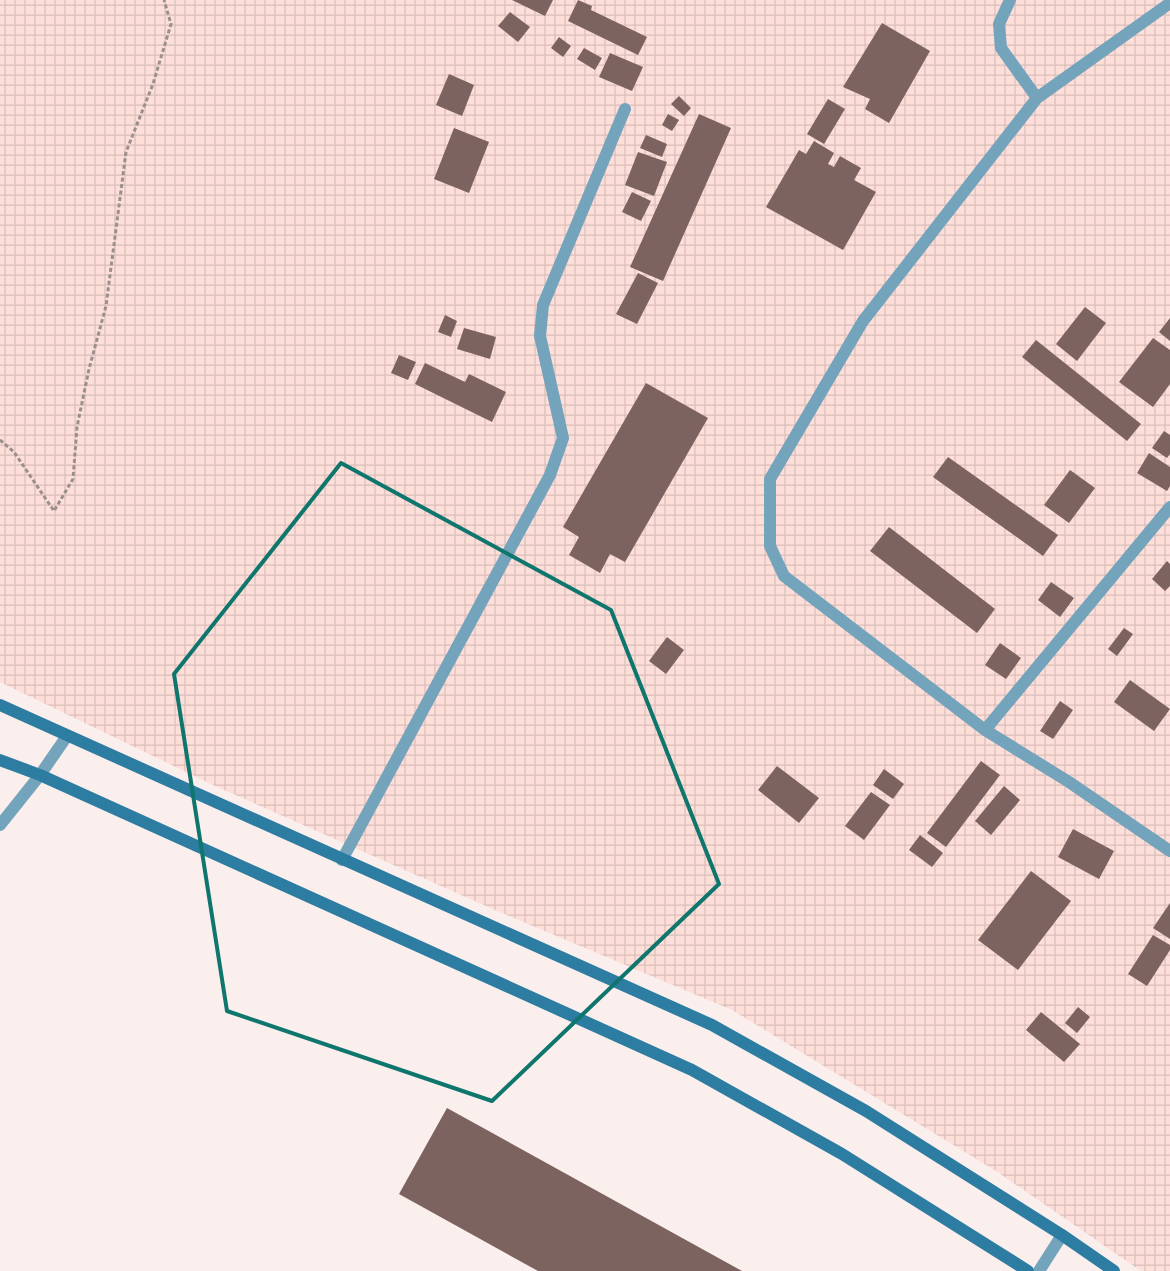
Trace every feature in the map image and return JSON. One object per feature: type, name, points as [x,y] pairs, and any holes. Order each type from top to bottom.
[{"type":"main road","points":[[0,705],[712,1025],[866,1111],[1062,1235],[1114,1271]]},
{"type":"main road","points":[[0,760],[40,776],[692,1070],[842,1154],[1028,1271]]},
{"type":"lane","points":[[1010,0],[999,24],[1001,48],[1037,98]]},
{"type":"lane","points":[[1170,3],[1037,98],[863,322],[770,479],[770,546],[784,576],[985,730],[1069,782],[1170,852]]},
{"type":"lane","points":[[342,860],[550,475],[563,438],[540,336],[543,305],[625,109]]},
{"type":"lane","points":[[985,730],[1170,507]]},
{"type":"lane","points":[[0,825],[40,776],[67,736]]},
{"type":"lane","points":[[1039,1271],[1062,1235]]},
{"type":"path","points":[[0,440],[14,452],[54,511],[73,479],[77,427],[89,369],[106,306],[126,152],[153,84],[171,24],[164,0]]},
{"type":"highlighted area","points":[[341,463],[611,610],[719,884],[492,1101],[227,1011],[174,674]]},
{"type":"shaded area","points":[[0,0],[1170,0],[1170,1271],[1141,1271],[996,1171],[732,1010],[495,910],[213,785],[0,682]]},
{"type":"building","points":[[512,0],[553,0],[545,16]]},
{"type":"building","points":[[578,0],[592,6],[591,10],[647,37],[638,55],[568,21]]},
{"type":"building","points":[[510,12],[530,27],[518,42],[498,26]]},
{"type":"building","points":[[882,23],[930,51],[889,123],[865,109],[870,99],[843,87]]},
{"type":"building","points":[[559,37],[571,46],[563,57],[551,48]]},
{"type":"building","points":[[584,48],[602,58],[595,70],[577,59]]},
{"type":"building","points":[[610,53],[643,67],[632,91],[599,77]]},
{"type":"building","points":[[449,74],[474,85],[462,116],[436,105]]},
{"type":"building","points":[[679,96],[691,108],[684,116],[671,104]]},
{"type":"building","points":[[828,99],[845,109],[824,144],[807,134]]},
{"type":"building","points":[[668,114],[679,120],[672,131],[662,125]]},
{"type":"building","points":[[699,114],[731,128],[663,281],[630,267]]},
{"type":"building","points":[[454,128],[489,142],[469,193],[434,179]]},
{"type":"building","points":[[646,135],[667,144],[662,157],[640,148]]},
{"type":"building","points":[[814,141],[834,153],[828,164],[834,167],[840,156],[861,168],[854,180],[876,192],[843,250],[766,207],[799,150],[806,154]]},
{"type":"building","points":[[638,152],[667,162],[654,196],[625,185]]},
{"type":"building","points":[[632,192],[651,201],[641,221],[622,212]]},
{"type":"building","points":[[638,273],[658,283],[637,324],[616,314]]},
{"type":"building","points":[[1085,307],[1106,323],[1077,361],[1056,344]]},
{"type":"building","points":[[445,315],[457,321],[451,337],[438,332]]},
{"type":"building","points":[[1170,318],[1170,341],[1159,332]]},
{"type":"building","points":[[464,328],[496,337],[490,359],[457,349]]},
{"type":"building","points":[[1153,338],[1170,350],[1170,384],[1153,407],[1119,382]]},
{"type":"building","points":[[1036,340],[1141,424],[1127,441],[1022,357]]},
{"type":"building","points":[[399,355],[416,362],[408,380],[391,373]]},
{"type":"building","points":[[425,363],[465,382],[469,374],[506,392],[492,422],[415,384]]},
{"type":"building","points":[[646,383],[708,418],[625,562],[610,554],[600,573],[569,555],[579,537],[563,527]]},
{"type":"building","points":[[1164,431],[1170,435],[1170,454],[1167,458],[1152,448]]},
{"type":"building","points":[[1149,453],[1170,467],[1170,486],[1167,491],[1137,473]]},
{"type":"building","points":[[948,457],[1058,535],[1043,556],[933,477]]},
{"type":"building","points":[[1070,470],[1095,488],[1069,523],[1044,505]]},
{"type":"building","points":[[889,527],[995,609],[977,633],[870,551]]},
{"type":"building","points":[[1167,561],[1170,564],[1170,586],[1165,591],[1152,579]]},
{"type":"building","points":[[1051,582],[1074,598],[1060,617],[1038,600]]},
{"type":"building","points":[[1124,628],[1133,634],[1117,656],[1108,649]]},
{"type":"building","points":[[667,637],[684,650],[666,674],[649,661]]},
{"type":"building","points":[[1000,643],[1021,658],[1006,679],[985,665]]},
{"type":"building","points":[[1130,680],[1170,709],[1154,731],[1114,702]]},
{"type":"building","points":[[1060,701],[1073,710],[1053,739],[1040,731]]},
{"type":"building","points":[[981,761],[1000,775],[946,847],[927,833]]},
{"type":"building","points":[[777,766],[819,798],[799,823],[758,790]]},
{"type":"building","points":[[884,769],[904,784],[893,799],[873,785]]},
{"type":"building","points":[[1004,786],[1020,800],[991,835],[975,821]]},
{"type":"building","points":[[871,792],[890,805],[864,840],[845,826]]},
{"type":"building","points":[[1073,829],[1114,851],[1099,879],[1058,857]]},
{"type":"building","points":[[920,835],[943,853],[932,867],[909,850]]},
{"type":"building","points":[[1031,871],[1071,901],[1018,970],[978,940]]},
{"type":"building","points":[[1170,903],[1170,939],[1153,928]]},
{"type":"building","points":[[1153,935],[1170,945],[1170,950],[1147,986],[1128,974]]},
{"type":"building","points":[[1078,1007],[1090,1017],[1077,1033],[1065,1023]]},
{"type":"building","points":[[1041,1012],[1080,1044],[1064,1062],[1026,1030]]},
{"type":"building","points":[[447,1108],[742,1271],[538,1271],[399,1194]]}]
